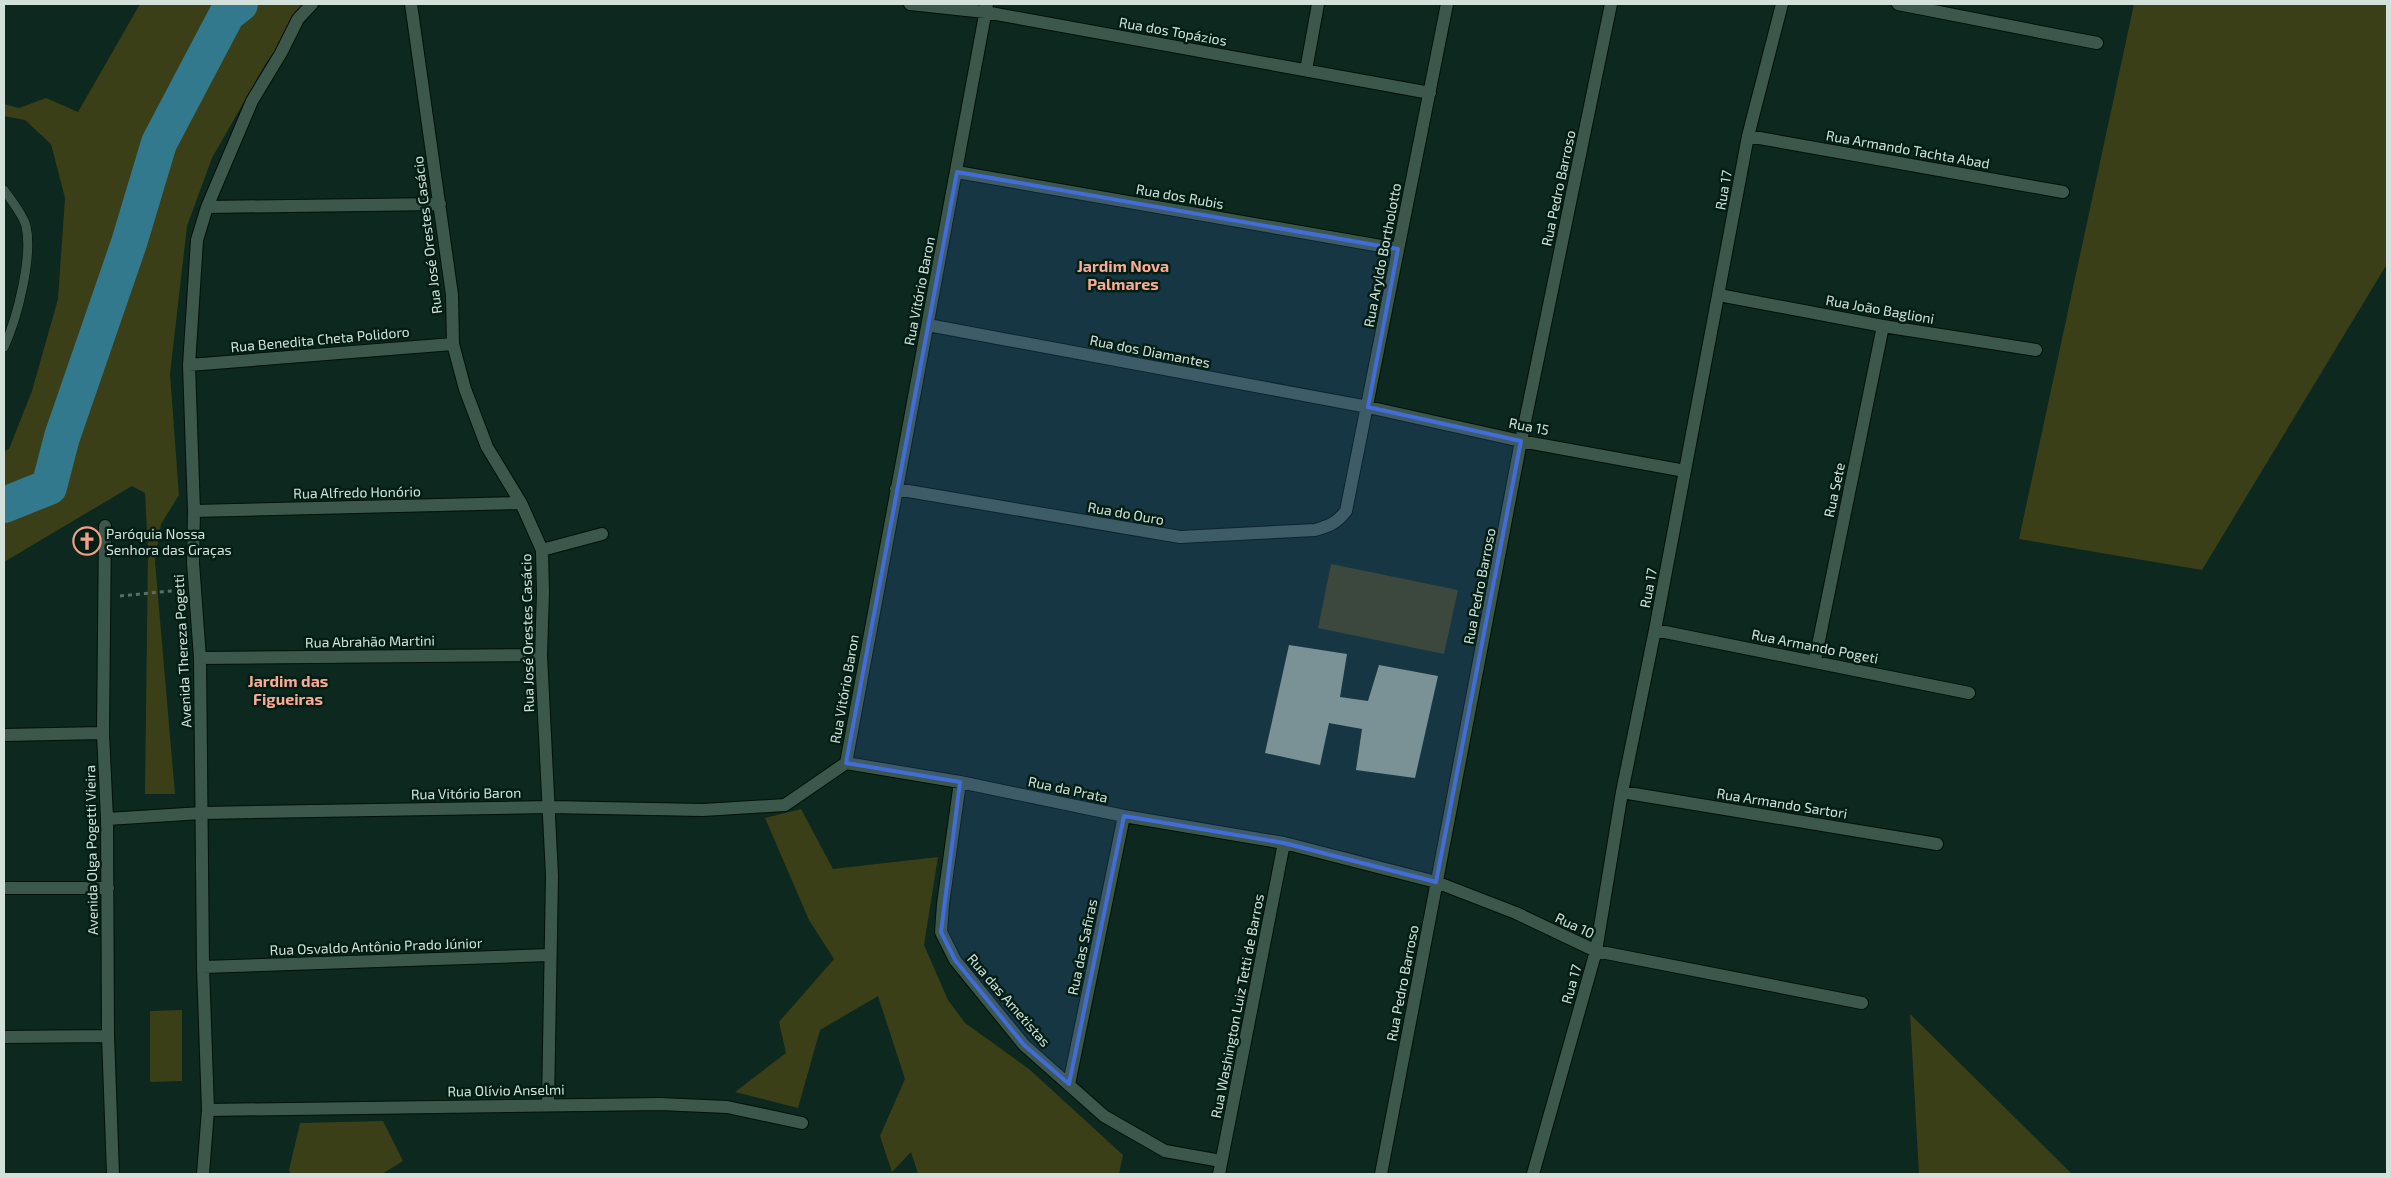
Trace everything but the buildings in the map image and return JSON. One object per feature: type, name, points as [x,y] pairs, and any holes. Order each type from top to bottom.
[{"type":"street","name":"Avenida Thereza Pogetti","points":[[202,1174],[208,1110],[203,967],[200,658],[193,563],[194,511],[189,365],[197,240],[207,206],[252,101],[281,53],[298,20],[312,4]]},
{"type":"street","name":"Rua José Orestes Casácio","points":[[410,4],[452,295],[453,344],[465,389],[487,447],[521,503],[542,550],[544,593],[541,655],[552,876],[548,1104]]},
{"type":"street","name":"Rua dos Topázios","points":[[910,4],[986,8],[1430,93]]},
{"type":"street","points":[[1306,70],[1318,4]]},
{"type":"street","name":"Rua Aryldo Bortholotto","points":[[1346,511],[1447,4]]},
{"type":"street","name":"Rua Pedro Barroso","points":[[1381,1174],[1521,440],[1611,4]]},
{"type":"street","name":"Rua 17","points":[[1533,1174],[1596,951],[1622,792],[1655,630],[1748,136],[1782,4]]},
{"type":"street","points":[[1898,4],[2097,43]]},
{"type":"street","name":"Rua Vitório Baron","points":[[107,819],[202,813],[549,807],[704,810],[785,805],[846,763],[986,8]]},
{"type":"street","name":"Rua Armando Tachta Abad","points":[[1748,136],[2063,192]]},
{"type":"street","name":"Rua dos Rubis","points":[[957,172],[1398,249]]},
{"type":"street","points":[[207,206],[440,204]]},
{"type":"street","name":"Rua João Baglioni","points":[[1719,295],[1883,326],[2036,350]]},
{"type":"street","name":"Rua dos Diamantes","points":[[928,325],[1368,407]]},
{"type":"street","name":"Rua Sete","points":[[1815,660],[1883,326]]},
{"type":"street","name":"Rua Benedita Cheta Polidoro","points":[[189,365],[453,344]]},
{"type":"street","name":"Rua 15","points":[[1368,407],[1521,440],[1685,471]]},
{"type":"street","name":"Rua do Ouro","points":[[896,489],[1180,537],[1315,530],[1330,526],[1338,521],[1346,511]]},
{"type":"street","name":"Rua Alfredo Honório","points":[[194,511],[521,503]]},
{"type":"street","name":"Avenida Olga Pogetti Vieira","points":[[105,526],[103,733],[107,819],[108,1036],[113,1174]]},
{"type":"street","points":[[542,550],[602,534]]},
{"type":"street","name":"Rua Armando Pogeti","points":[[1655,630],[1815,660],[1969,693]]},
{"type":"street","name":"Rua Abrahão Martini","points":[[200,658],[541,655]]},
{"type":"street","points":[[4,735],[103,733]]},
{"type":"street","name":"Rua da Prata","points":[[846,763],[960,782],[1124,816],[1284,843]]},
{"type":"street","name":"Rua das Ametistas","points":[[960,782],[943,904],[941,932],[955,960],[1024,1045],[1104,1116],[1166,1151],[1221,1161]]},
{"type":"street","name":"Rua Armando Sartori","points":[[1622,792],[1937,844]]},
{"type":"street","name":"Rua das Safiras","points":[[1069,1084],[1124,816]]},
{"type":"street","name":"Rua 10","points":[[1284,843],[1436,882],[1516,913],[1596,951],[1862,1003]]},
{"type":"street","name":"Rua Washington Luiz Tetti de Barros","points":[[1219,1174],[1284,843]]},
{"type":"street","points":[[4,888],[108,888]]},
{"type":"street","name":"Rua Osvaldo Antônio Prado Júnior","points":[[203,967],[550,955]]},
{"type":"street","points":[[4,1038],[108,1036]]},
{"type":"street","name":"Rua Olívio Anselmi","points":[[208,1110],[660,1104],[727,1107],[802,1123]]},
{"type":"lane","points":[[4,190],[26,224],[29,243],[24,282],[4,347]]},
{"type":"path","points":[[104,597],[165,592]]},
{"type":"highlighted area","points":[[957,172],[1398,249],[1368,407],[1521,441],[1436,882],[1284,843],[1124,816],[1069,1084],[1024,1045],[955,960],[941,932],[960,782],[846,763]]},
{"type":"green space","points":[[140,4],[310,4],[266,63],[212,158],[187,226],[170,374],[179,495],[161,524],[155,562],[175,794],[145,794],[148,549],[145,493],[132,486],[4,562],[4,451],[9,449],[32,391],[58,299],[65,198],[51,144],[25,120],[4,116],[4,104],[19,108],[46,98],[78,112]]},
{"type":"green space","points":[[2134,4],[2387,4],[2387,264],[2202,570],[2019,539]]},
{"type":"green space","points":[[1331,564],[1458,590],[1444,654],[1318,628]]},
{"type":"green space","points":[[801,809],[833,869],[938,857],[924,945],[948,1000],[965,1023],[1029,1069],[1123,1155],[1119,1174],[918,1174],[911,1152],[892,1172],[880,1136],[905,1079],[878,996],[820,1030],[798,1108],[735,1092],[786,1053],[779,1022],[834,959],[809,920],[765,818]]},
{"type":"green space","points":[[182,1010],[182,1081],[150,1082],[150,1011]]},
{"type":"green space","points":[[1910,1014],[2072,1174],[1919,1174]]},
{"type":"green space","points":[[383,1121],[403,1161],[382,1174],[291,1174],[289,1170],[300,1123]]},
{"type":"waterway","points":[[4,505],[49,487],[62,437],[129,243],[159,143],[227,14],[240,4]]},
{"type":"place","name":"Paróquia Nossa Senhora das Graças","points":[[87,541]]},
{"type":"district","name":"Jardim Nova Palmares","points":[[1123,274]]},
{"type":"district","name":"Jardim das Figueiras","points":[[288,689]]}]
